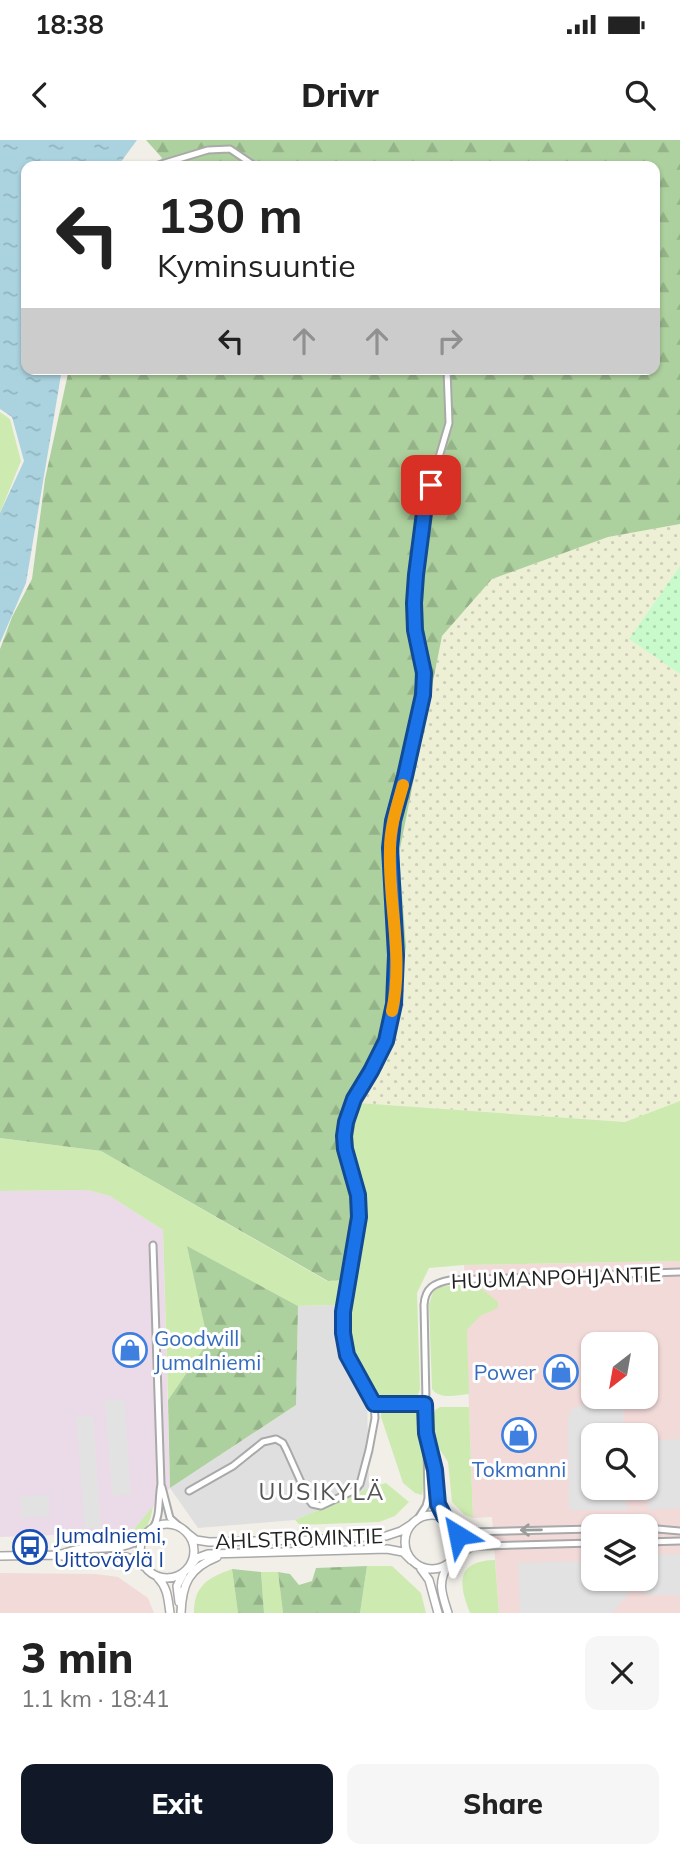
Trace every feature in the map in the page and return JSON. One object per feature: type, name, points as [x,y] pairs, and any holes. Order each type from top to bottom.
[{"type":"street","points":[[172,161],[208,150],[230,149],[248,161]]},
{"type":"street","points":[[189,1490],[233,1466],[263,1442],[276,1439],[283,1443],[312,1504],[321,1506],[355,1490],[362,1479],[369,1450],[374,1404],[347,1355],[343,1333],[343,1312],[359,1217],[358,1195],[344,1136],[354,1099],[386,1041],[394,1004],[396,955],[390,848],[393,821],[423,695],[421,655],[415,630],[416,575],[425,505],[449,423],[447,375]]},
{"type":"street","points":[[153,1245],[161,1484],[170,1518],[187,1533],[194,1550],[193,1558],[179,1578],[177,1586],[181,1613]]},
{"type":"street","name":"HUUMANPOHJANTIE","points":[[425,1404],[425,1296],[433,1285],[450,1280],[680,1272]]},
{"type":"street","points":[[374,1404],[425,1404],[428,1498],[419,1517],[411,1524],[405,1544],[407,1552],[429,1580],[438,1613]]},
{"type":"street","points":[[426,1433],[435,1470],[438,1504],[454,1526],[470,1532],[581,1529]]},
{"type":"street","points":[[153,1528],[158,1518],[161,1484]]},
{"type":"street","points":[[419,1517],[431,1515],[448,1520]]},
{"type":"street","name":"AHLSTRÖMINTIE","points":[[187,1533],[196,1540],[209,1542],[307,1540],[387,1536],[411,1524]]},
{"type":"street","points":[[58,1555],[77,1549],[126,1546],[139,1541],[153,1528],[162,1525],[180,1527]]},
{"type":"street","points":[[448,1613],[440,1584],[460,1544],[454,1526]]},
{"type":"street","points":[[658,1529],[680,1531]]},
{"type":"street","points":[[146,1534],[140,1551],[141,1560],[148,1570],[159,1577],[168,1578],[176,1577],[187,1569]]},
{"type":"street","points":[[658,1542],[680,1541]]},
{"type":"street","points":[[454,1558],[472,1547],[479,1546],[581,1543]]},
{"type":"street","name":"AHLSTRÖMINTIE","points":[[187,1569],[201,1556],[390,1549],[403,1552],[415,1563]]},
{"type":"street","points":[[181,1613],[183,1592],[191,1573],[204,1563],[226,1554]]},
{"type":"street","points":[[0,1556],[58,1555],[77,1559],[126,1557],[136,1560],[165,1587],[170,1613]]},
{"type":"street","points":[[415,1563],[427,1569],[448,1565]]},
{"type":"shaded area","points":[[87,1190],[110,1196],[163,1230],[170,1488],[134,1529],[108,1533],[0,1537],[0,1191]]},
{"type":"shaded area","points":[[680,1261],[680,1613],[499,1613],[492,1517],[473,1518],[464,1265]]},
{"type":"shaded area","points":[[338,1305],[339,1344],[367,1399],[369,1488],[295,1520],[198,1528],[170,1488],[296,1405],[298,1306]]},
{"type":"shaded area","points":[[124,1399],[131,1494],[112,1496],[105,1400]]},
{"type":"shaded area","points":[[581,1405],[581,1409],[623,1409],[624,1423],[581,1423],[581,1500],[627,1500],[627,1510],[569,1510],[568,1416],[572,1409]]},
{"type":"shaded area","points":[[93,1415],[101,1528],[85,1528],[76,1417]]},
{"type":"shaded area","points":[[680,1439],[680,1508],[648,1510],[648,1500],[658,1500],[658,1440]]},
{"type":"shaded area","points":[[49,1495],[49,1516],[21,1518],[20,1496]]},
{"type":"shaded area","points":[[680,1554],[680,1595],[644,1595],[644,1591],[658,1591],[658,1555]]},
{"type":"shaded area","points":[[581,1561],[581,1591],[629,1591],[629,1594],[612,1613],[520,1613],[518,1563]]},
{"type":"shaded area","points":[[0,1573],[96,1574],[118,1577],[148,1598],[154,1613],[0,1613]]},
{"type":"green space","points":[[146,140],[680,140],[680,524],[608,537],[492,579],[442,636],[399,854],[406,947],[393,1039],[359,1103],[352,1143],[366,1209],[354,1281],[328,1281],[101,1151],[0,1138],[0,649],[12,617],[32,579],[45,479],[68,375],[660,375],[660,161],[160,161],[162,158]]},
{"type":"green space","points":[[0,412],[10,419],[21,461],[0,513]]},
{"type":"green space","points":[[680,524],[680,566],[629,639],[680,674],[680,1101],[626,1122],[359,1103],[393,1039],[406,947],[399,854],[442,636],[492,579],[608,537]]},
{"type":"green space","points":[[680,566],[680,674],[629,639]]},
{"type":"green space","points":[[680,1101],[680,1261],[429,1268],[417,1293],[418,1395],[397,1398],[377,1394],[347,1334],[366,1209],[352,1143],[359,1103],[625,1122]]},
{"type":"green space","points":[[0,1138],[101,1151],[327,1281],[343,1280],[338,1305],[298,1306],[188,1247],[208,1342],[168,1400],[163,1230],[110,1196],[87,1190],[0,1191]]},
{"type":"green space","points":[[187,1246],[298,1306],[296,1405],[170,1488],[168,1400],[208,1342]]},
{"type":"green space","points":[[475,1283],[498,1302],[498,1308],[480,1316],[467,1330],[469,1394],[439,1395],[432,1389],[429,1304],[433,1292],[439,1287]]},
{"type":"green space","points":[[440,1407],[469,1407],[473,1518],[465,1515],[452,1502],[448,1462],[435,1442],[432,1417]]},
{"type":"green space","points":[[387,1408],[419,1410],[424,1484],[422,1495],[403,1483],[381,1417],[381,1413]]},
{"type":"green space","points":[[386,1483],[409,1502],[395,1516],[379,1522],[300,1525],[295,1520],[369,1488]]},
{"type":"green space","points":[[153,1506],[150,1520],[137,1537],[117,1543],[80,1544],[82,1534],[134,1529]]},
{"type":"green space","points":[[495,1560],[499,1613],[470,1613],[463,1592],[463,1576],[473,1564]]},
{"type":"green space","points":[[367,1566],[392,1566],[421,1593],[426,1613],[360,1613]]},
{"type":"green space","points":[[367,1566],[360,1613],[283,1613],[278,1572],[290,1574],[299,1585],[312,1581],[316,1568]]},
{"type":"green space","points":[[232,1569],[238,1613],[194,1613],[197,1596],[204,1584]]},
{"type":"green space","points":[[232,1569],[261,1572],[264,1613],[238,1613]]},
{"type":"green space","points":[[261,1572],[278,1572],[283,1613],[264,1613]]},
{"type":"water","points":[[0,140],[137,140],[122,161],[21,161],[21,375],[61,375],[26,583],[0,643],[0,513],[24,461],[12,417],[0,409]]},
{"type":"slow traffic","points":[[392,1011],[396,955],[390,848],[393,821],[403,785]]},
{"type":"place","name":"Goodwill Jumalniemi","points":[[130,1350]]},
{"type":"place","name":"Power","points":[[561,1372]]},
{"type":"place","name":"Tokmanni","points":[[519,1435]]},
{"type":"place","name":"Jumalniemi, Uittoväylä I","points":[[30,1547]]},
{"type":"district","name":"UUSIKYLÄ","points":[[322,1491]]},
{"type":"route","points":[[431,485],[425,505],[414,603],[415,630],[424,673],[423,695],[393,821],[390,848],[396,955],[394,1004],[386,1041],[354,1099],[344,1136],[358,1195],[359,1217],[343,1312],[343,1333],[347,1355],[374,1404],[425,1404],[426,1433],[435,1470],[438,1504],[458,1535]]}]
